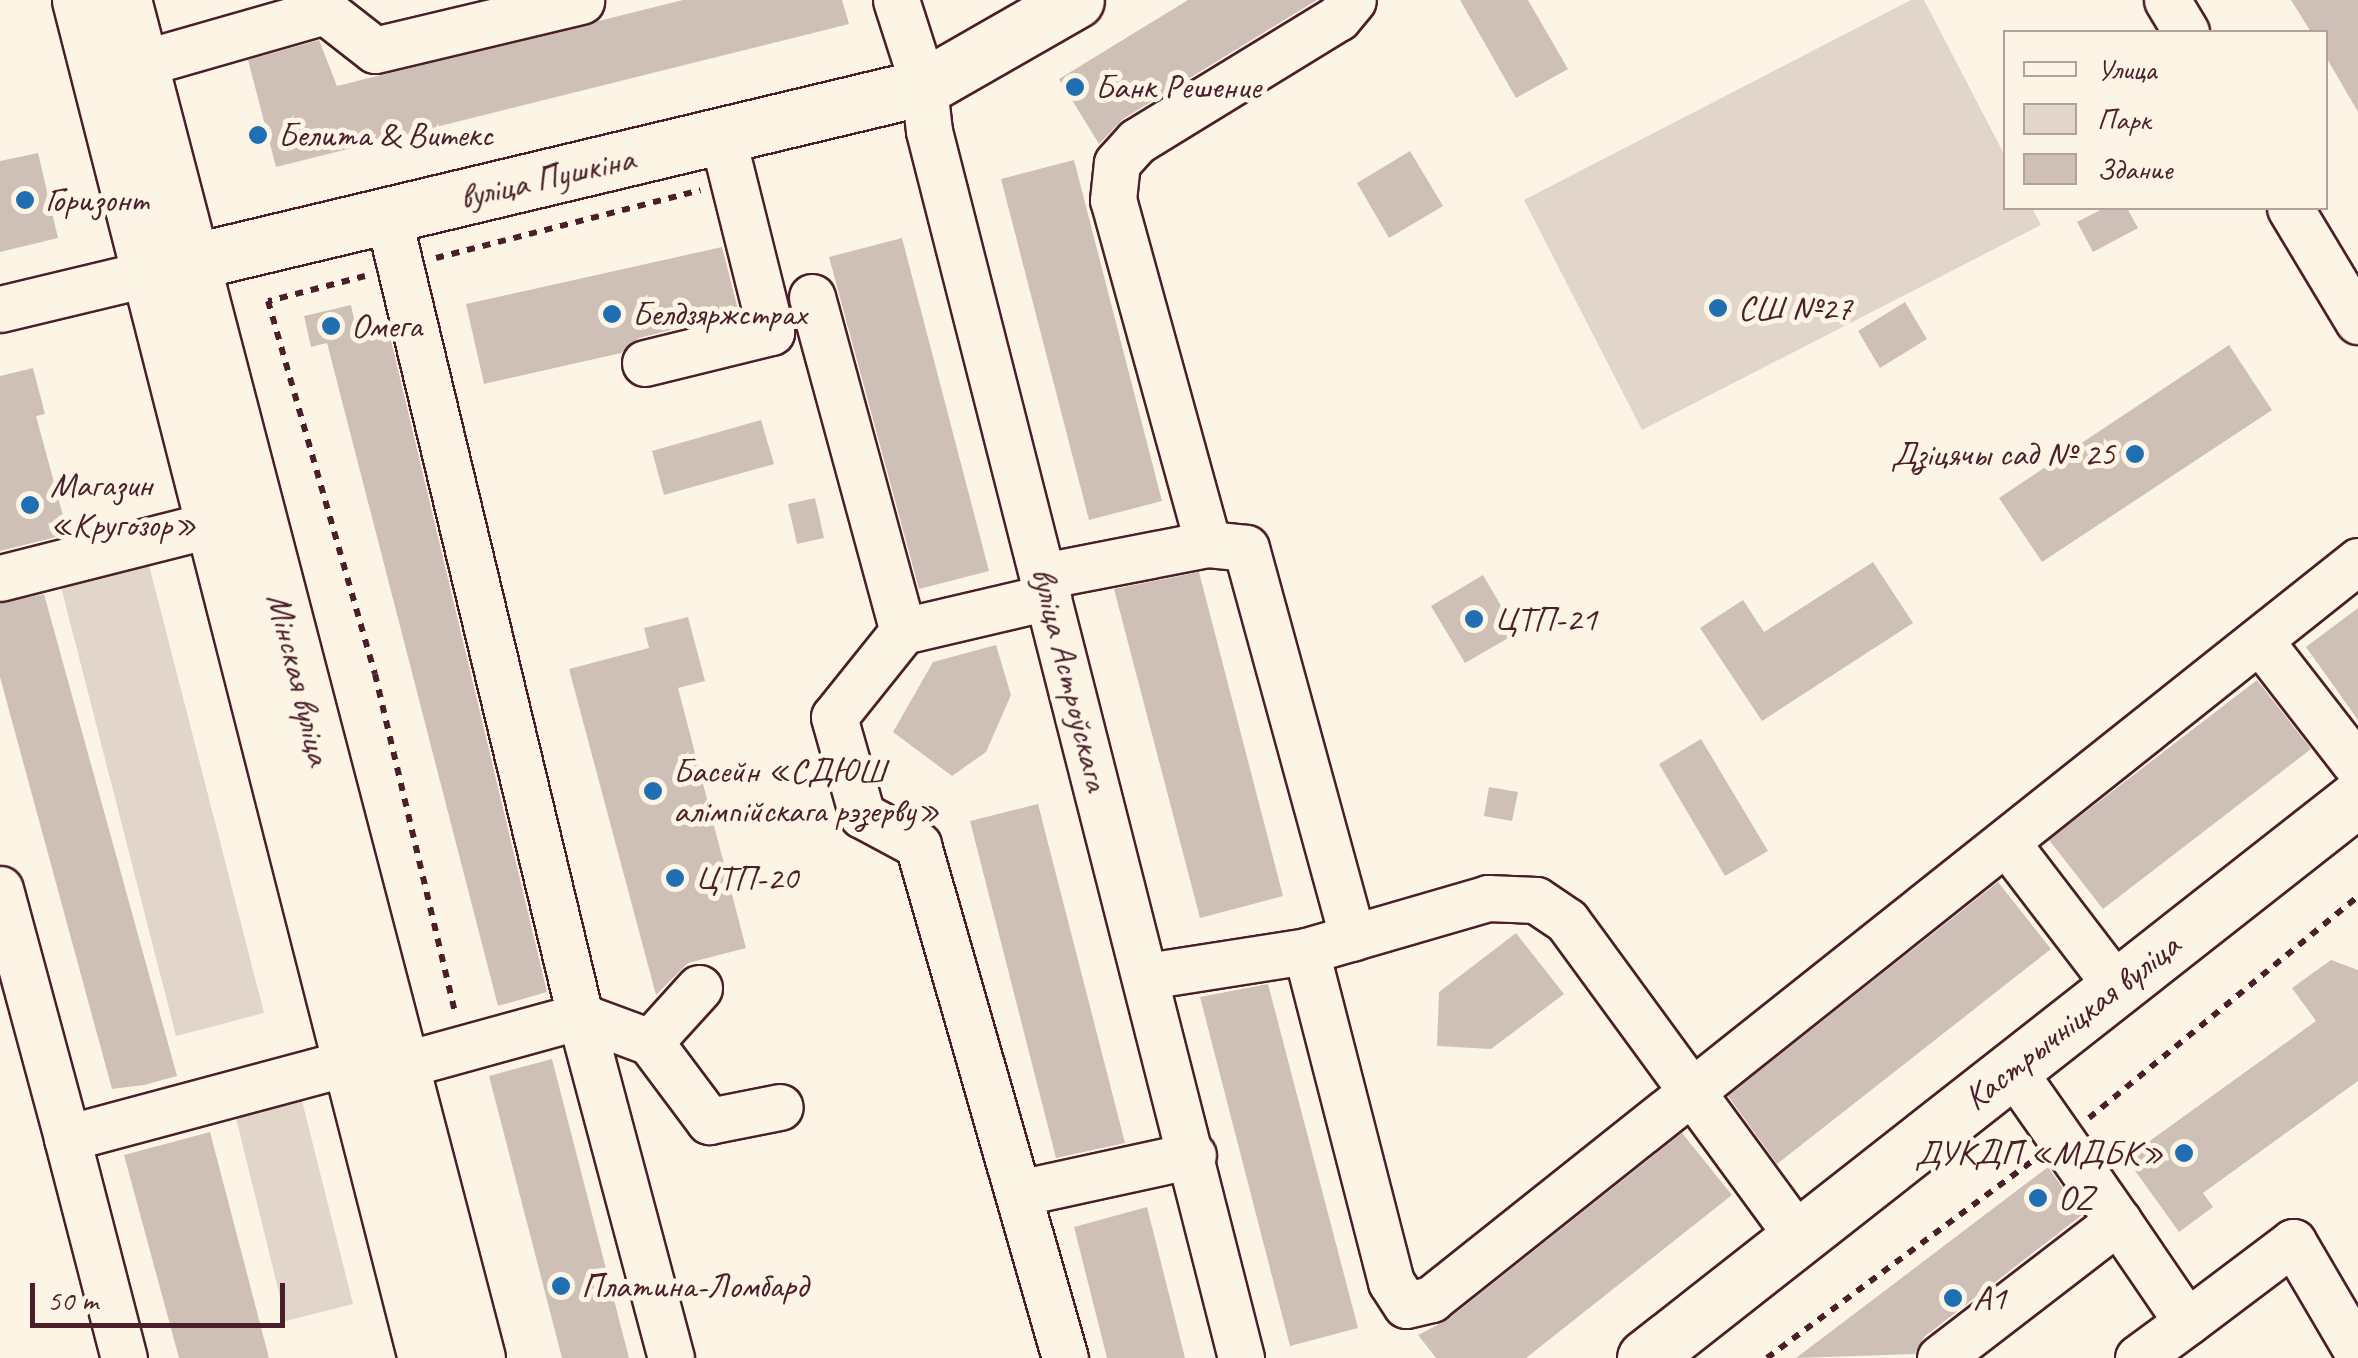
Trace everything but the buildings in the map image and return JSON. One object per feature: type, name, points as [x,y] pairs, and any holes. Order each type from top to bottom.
[{"type":"main road","name":"Мінская вуліца","points":[[80,0],[172,267],[374,1064],[426,1358]]},
{"type":"main road","name":"Мінская вуліца","points":[[123,0],[140,64],[214,524],[374,1064],[477,1358]]},
{"type":"main road","name":"вуліца Пушкіна","points":[[172,267],[924,87],[1076,0]]},
{"type":"main road","name":"Кастрычніцкая вуліца","points":[[1645,1358],[2358,798]]},
{"type":"street","name":"вуліца Астроўскага","points":[[896,0],[924,87],[929,131],[1242,1358]]},
{"type":"street","points":[[1208,544],[1112,200],[1117,163],[1137,141],[1338,18],[1352,0]]},
{"type":"street","points":[[2166,0],[2185,30]]},
{"type":"street","points":[[140,64],[331,4],[375,50],[581,1]]},
{"type":"street","points":[[645,363],[771,332],[722,136]]},
{"type":"street","points":[[2291,210],[2358,321]]},
{"type":"street","points":[[388,216],[580,1016],[671,1358]]},
{"type":"street","name":"вуліца Пушкіна","points":[[0,309],[172,267]]},
{"type":"street","points":[[812,297],[903,631]]},
{"type":"street","points":[[0,578],[214,524]]},
{"type":"street","points":[[1065,1358],[918,844],[862,814],[834,717],[903,631],[1046,586],[1208,544],[1246,548],[1353,938]]},
{"type":"street","points":[[1306,951],[1391,1282],[1406,1304],[1431,1299],[2358,561]]},
{"type":"street","points":[[2261,642],[2358,767]]},
{"type":"street","points":[[2007,843],[2117,986]]},
{"type":"street","points":[[0,889],[124,1358]]},
{"type":"street","points":[[1147,976],[1306,951],[1488,898],[1536,900],[1567,921],[1798,1237]]},
{"type":"street","points":[[650,1042],[699,988]]},
{"type":"street","points":[[67,1138],[580,1016],[650,1042],[709,1121],[780,1106]]},
{"type":"street","points":[[2012,1069],[2187,1322]]},
{"type":"street","points":[[1019,1193],[1193,1155]]},
{"type":"street","points":[[1940,1358],[2118,1221]]},
{"type":"street","points":[[2138,1358],[2292,1242],[2358,1353]]},
{"type":"green space","points":[[1911,0],[1924,0],[2003,152],[2003,210],[2033,210],[2041,225],[1642,430],[1524,200]]},
{"type":"green space","points":[[149,565],[264,1013],[176,1036],[61,587]]},
{"type":"green space","points":[[301,1097],[353,1304],[286,1321],[235,1114]]},
{"type":"place","name":"Банк Решение","points":[[1075,87]]},
{"type":"place","name":"Белита & Витекс","points":[[258,135]]},
{"type":"place","name":"Горизонт","points":[[25,200]]},
{"type":"place","name":"СШ №27","points":[[1718,308]]},
{"type":"place","name":"Белдзяржстрах","points":[[612,314]]},
{"type":"place","name":"Омега","points":[[331,326]]},
{"type":"place","name":"Дзіцячы сад № 25","points":[[2135,454]]},
{"type":"place","name":"Магазин «Кругозор»","points":[[30,505]]},
{"type":"place","name":"ЦТП-21","points":[[1474,619]]},
{"type":"place","name":"Басейн «СДЮШ алімпійскага рэзерву»","points":[[653,791]]},
{"type":"place","name":"ЦТП-20","points":[[675,878]]},
{"type":"place","name":"ДУКДП «МДБК»","points":[[2184,1153]]},
{"type":"place","name":"OZ","points":[[2038,1198]]},
{"type":"place","name":"Платина-Ломбард","points":[[561,1286]]},
{"type":"place","name":"A1","points":[[1953,1298]]}]
